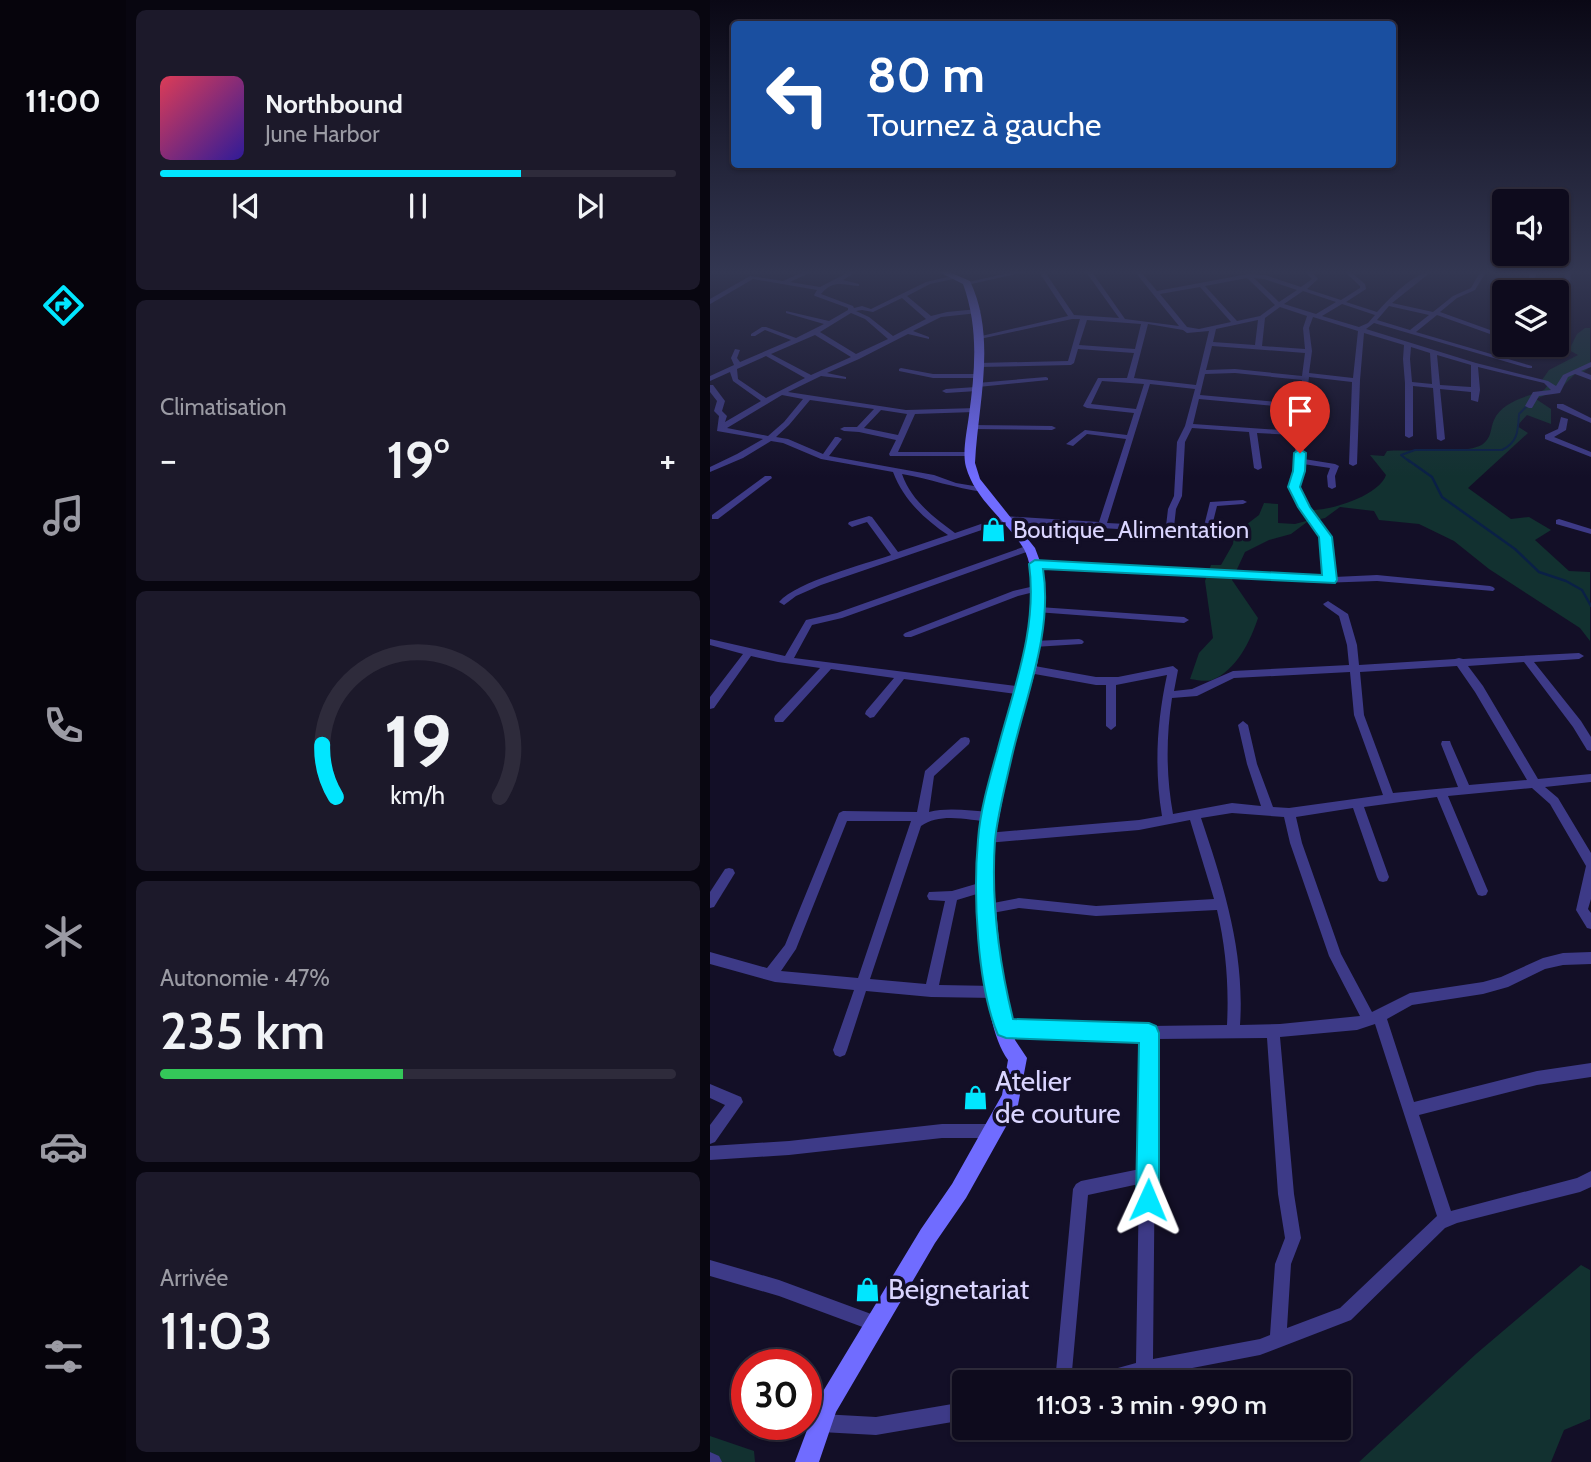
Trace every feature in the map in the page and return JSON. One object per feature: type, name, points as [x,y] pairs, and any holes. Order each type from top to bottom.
[{"type":"street","points":[[710,379],[791,340]]},
{"type":"street","points":[[829,340],[857,358]]},
{"type":"street","points":[[720,429],[765,400],[894,340]]},
{"type":"street","points":[[822,1420],[827,1406],[928,1236],[959,1191],[1011,1098],[1018,1058],[1007,1044],[1006,1028],[995,992],[986,886],[987,838],[1004,756],[1029,669],[1039,610],[1039,589],[1032,556],[975,479],[970,454],[980,340]]},
{"type":"street","points":[[946,391],[977,379],[1070,363],[1077,340]]},
{"type":"street","points":[[1130,380],[1141,340]]},
{"type":"street","points":[[1170,529],[1178,496],[1181,442],[1189,426],[1211,340]]},
{"type":"street","points":[[1258,348],[1259,340]]},
{"type":"street","points":[[1308,340],[1309,351],[1298,433],[1300,461],[1294,487],[1325,537],[1330,580]]},
{"type":"street","points":[[1353,464],[1360,340]]},
{"type":"street","points":[[1396,340],[1546,382],[1557,391]]},
{"type":"street","points":[[1443,340],[1530,367]]},
{"type":"street","points":[[1211,344],[1309,351]]},
{"type":"street","points":[[1408,344],[1405,355],[1409,384],[1409,436]]},
{"type":"street","points":[[1075,347],[1138,351]]},
{"type":"street","points":[[737,350],[731,368],[735,380],[765,400]]},
{"type":"street","points":[[1433,351],[1441,439]]},
{"type":"street","points":[[765,352],[812,379]]},
{"type":"street","points":[[1474,364],[1475,400]]},
{"type":"street","points":[[1557,391],[1565,376],[1590,364]]},
{"type":"street","points":[[901,370],[933,376],[977,379],[1045,379]]},
{"type":"street","points":[[1202,372],[1235,371],[1356,380]]},
{"type":"street","points":[[1574,371],[1590,378]]},
{"type":"street","points":[[821,374],[844,378]]},
{"type":"street","points":[[1513,385],[1522,376]]},
{"type":"street","points":[[1137,411],[1087,407],[1100,379],[1198,387]]},
{"type":"street","points":[[1102,526],[1147,384]]},
{"type":"street","points":[[1409,384],[1476,390]]},
{"type":"street","points":[[710,387],[721,401],[718,411],[723,415],[720,429]]},
{"type":"street","points":[[1530,406],[1536,394],[1557,391]]},
{"type":"street","points":[[781,393],[879,408],[1052,428]]},
{"type":"street","points":[[710,470],[751,452],[774,438],[808,397]]},
{"type":"street","points":[[1196,397],[1302,406]]},
{"type":"street","points":[[1560,407],[1590,421]]},
{"type":"street","points":[[860,428],[879,408]]},
{"type":"street","points":[[912,412],[893,454],[970,454]]},
{"type":"street","points":[[1564,419],[1562,430],[1548,437],[1590,455]]},
{"type":"street","points":[[1189,426],[1298,433]]},
{"type":"street","points":[[844,429],[860,428],[871,433],[901,438]]},
{"type":"street","points":[[720,429],[774,438],[824,457],[934,477],[954,485],[983,490]]},
{"type":"street","points":[[1253,431],[1258,468]]},
{"type":"street","points":[[1070,444],[1085,432],[1129,437]]},
{"type":"street","points":[[824,457],[838,439]]},
{"type":"street","points":[[1300,461],[1335,466],[1331,476],[1332,487]]},
{"type":"street","points":[[897,471],[900,482],[932,521],[954,537]]},
{"type":"street","points":[[712,517],[768,478]]},
{"type":"street","points":[[784,602],[793,594],[818,583],[1004,519],[1205,530],[1208,528],[1213,504],[1243,502]]},
{"type":"street","points":[[852,524],[869,519],[897,557]]},
{"type":"street","points":[[1559,522],[1590,532]]},
{"type":"street","points":[[788,660],[809,622],[852,612],[1032,556],[1330,580],[1377,578],[1490,589]]},
{"type":"street","points":[[908,635],[1016,593],[1039,589]]},
{"type":"street","points":[[1328,604],[1343,614],[1352,645],[1359,715],[1390,799]]},
{"type":"street","points":[[1039,610],[1184,620]]},
{"type":"street","points":[[710,642],[788,660],[1023,691]]},
{"type":"street","points":[[1034,644],[1079,642]]},
{"type":"street","points":[[710,705],[749,652]]},
{"type":"street","points":[[1167,695],[1194,693],[1233,676],[1579,656]]},
{"type":"street","points":[[1526,658],[1577,724],[1590,747]]},
{"type":"street","points":[[1459,661],[1479,689],[1536,785],[1554,802],[1590,866],[1582,910],[1590,923]]},
{"type":"street","points":[[779,719],[828,666]]},
{"type":"street","points":[[1029,669],[1096,681],[1111,681],[1173,670],[1167,695],[1160,755],[1168,819]]},
{"type":"street","points":[[870,714],[903,674]]},
{"type":"street","points":[[1111,681],[1111,726]]},
{"type":"street","points":[[1243,725],[1252,764],[1268,810]]},
{"type":"street","points":[[840,1050],[911,834],[922,817],[929,774],[966,741]]},
{"type":"street","points":[[1446,744],[1465,790]]},
{"type":"street","points":[[987,838],[1139,825],[1232,808],[1289,813],[1465,790],[1590,778]]},
{"type":"street","points":[[1440,793],[1482,891]]},
{"type":"street","points":[[1357,804],[1383,877]]},
{"type":"street","points":[[1289,813],[1296,843],[1335,956],[1374,1018],[1410,1110],[1446,1220]]},
{"type":"street","points":[[1194,814],[1214,874],[1230,941],[1236,1002],[1233,1031]]},
{"type":"street","points":[[770,974],[790,948],[843,816],[991,817]]},
{"type":"street","points":[[710,903],[729,873]]},
{"type":"street","points":[[933,896],[952,897],[986,886]]},
{"type":"street","points":[[931,991],[952,897]]},
{"type":"street","points":[[988,909],[1019,903],[1096,911],[1220,904]]},
{"type":"street","points":[[710,958],[770,974],[931,991],[995,992]]},
{"type":"street","points":[[1006,1028],[1149,1033],[1273,1031],[1357,1024],[1410,999],[1483,988],[1503,983],[1543,964],[1563,959],[1590,958]]},
{"type":"street","points":[[1273,1031],[1286,1194],[1293,1238],[1283,1264],[1278,1340]]},
{"type":"street","points":[[1149,1033],[1150,1370]]},
{"type":"street","points":[[1410,1110],[1537,1078],[1590,1070]]},
{"type":"street","points":[[710,1091],[736,1102],[710,1137]]},
{"type":"street","points":[[710,1153],[789,1148],[942,1131],[992,1131]]},
{"type":"street","points":[[1064,1370],[1081,1189],[1148,1175]]},
{"type":"street","points":[[1163,1370],[1260,1347],[1345,1314],[1440,1223],[1580,1185],[1590,1178]]},
{"type":"street","points":[[710,1268],[779,1289],[876,1324]]},
{"type":"street","points":[[822,1423],[876,1426],[952,1413]]},
{"type":"street","points":[[807,1462],[815,1440]]},
{"type":"green space","points":[[1574,340],[1590,340],[1590,367],[1582,373],[1578,371],[1561,388],[1536,399],[1551,409],[1551,424],[1527,415],[1517,426],[1528,433],[1468,488],[1511,519],[1529,517],[1551,530],[1535,540],[1569,571],[1590,572],[1590,641],[1580,628],[1489,569],[1454,541],[1419,524],[1379,520],[1374,511],[1340,507],[1325,518],[1307,522],[1291,534],[1269,540],[1245,552],[1232,580],[1258,618],[1251,636],[1235,662],[1221,676],[1210,681],[1190,679],[1199,653],[1213,638],[1205,581],[1211,565],[1221,565],[1233,544],[1234,534],[1259,515],[1264,503],[1278,504],[1278,523],[1295,524],[1310,520],[1307,510],[1352,501],[1374,490],[1381,483],[1386,475],[1370,455],[1384,456],[1387,451],[1465,449],[1483,444],[1503,408],[1544,390],[1548,385],[1542,380],[1549,370],[1578,355],[1569,350]]},
{"type":"green space","points":[[1581,1265],[1590,1270],[1590,1419],[1564,1430],[1551,1462],[1359,1462],[1476,1354]]},
{"type":"green space","points":[[710,1436],[754,1451],[755,1462],[710,1462]]},
{"type":"waterway","points":[[1410,462],[1401,455],[1415,450],[1502,450],[1514,440],[1519,414],[1528,405]]},
{"type":"waterway","points":[[1408,460],[1432,477],[1442,497],[1515,549],[1539,572],[1566,581],[1582,590],[1591,606]]},
{"type":"place","name":"Boutique_Alimentation","points":[[993,529]]},
{"type":"place","name":"Atelier de couture","points":[[975,1097]]},
{"type":"place","name":"Beignetariat","points":[[868,1289]]},
{"type":"route","points":[[1148,1200],[1149,1033],[1006,1028],[995,992],[986,886],[987,838],[1004,756],[1035,639],[1039,614],[1035,564],[1330,580],[1325,537],[1294,487],[1299,471],[1300,453]]}]
